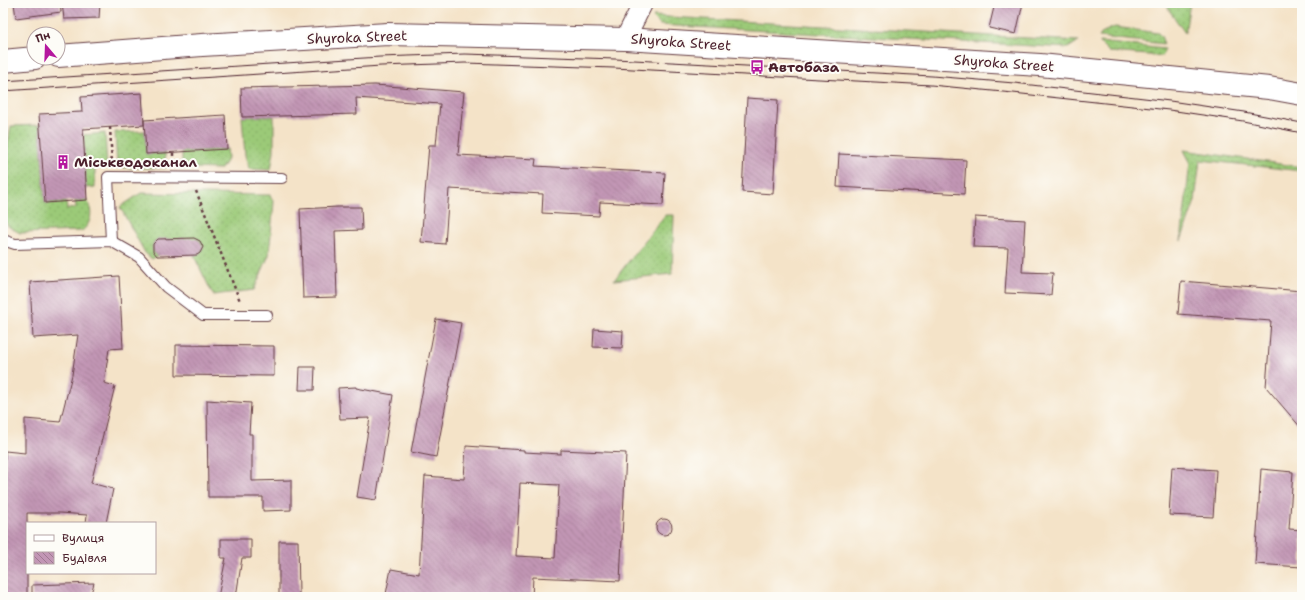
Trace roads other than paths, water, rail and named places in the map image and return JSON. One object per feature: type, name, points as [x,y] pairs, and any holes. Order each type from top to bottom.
[{"type":"street","points":[[626,39],[644,3]]},
{"type":"street","name":"Shyroka Street","points":[[66,55],[202,44],[388,34],[626,39],[1040,65],[1269,88],[1302,94]]},
{"type":"street","points":[[3,61],[26,59]]},
{"type":"lane","points":[[111,241],[108,177],[282,178]]},
{"type":"lane","points":[[3,240],[15,244],[111,241],[139,257],[166,287],[203,315],[267,315]]},
{"type":"tram line","points":[[3,81],[380,57],[465,54],[615,59],[932,76],[1014,83],[1170,101],[1244,112],[1302,123]]},
{"type":"tram line","points":[[3,91],[381,66],[465,63],[614,68],[931,85],[1169,110],[1243,121],[1302,133]]},
{"type":"place","name":"Автобаза","points":[[757,67]]},
{"type":"place","name":"Міськводоканал","points":[[63,162]]}]
